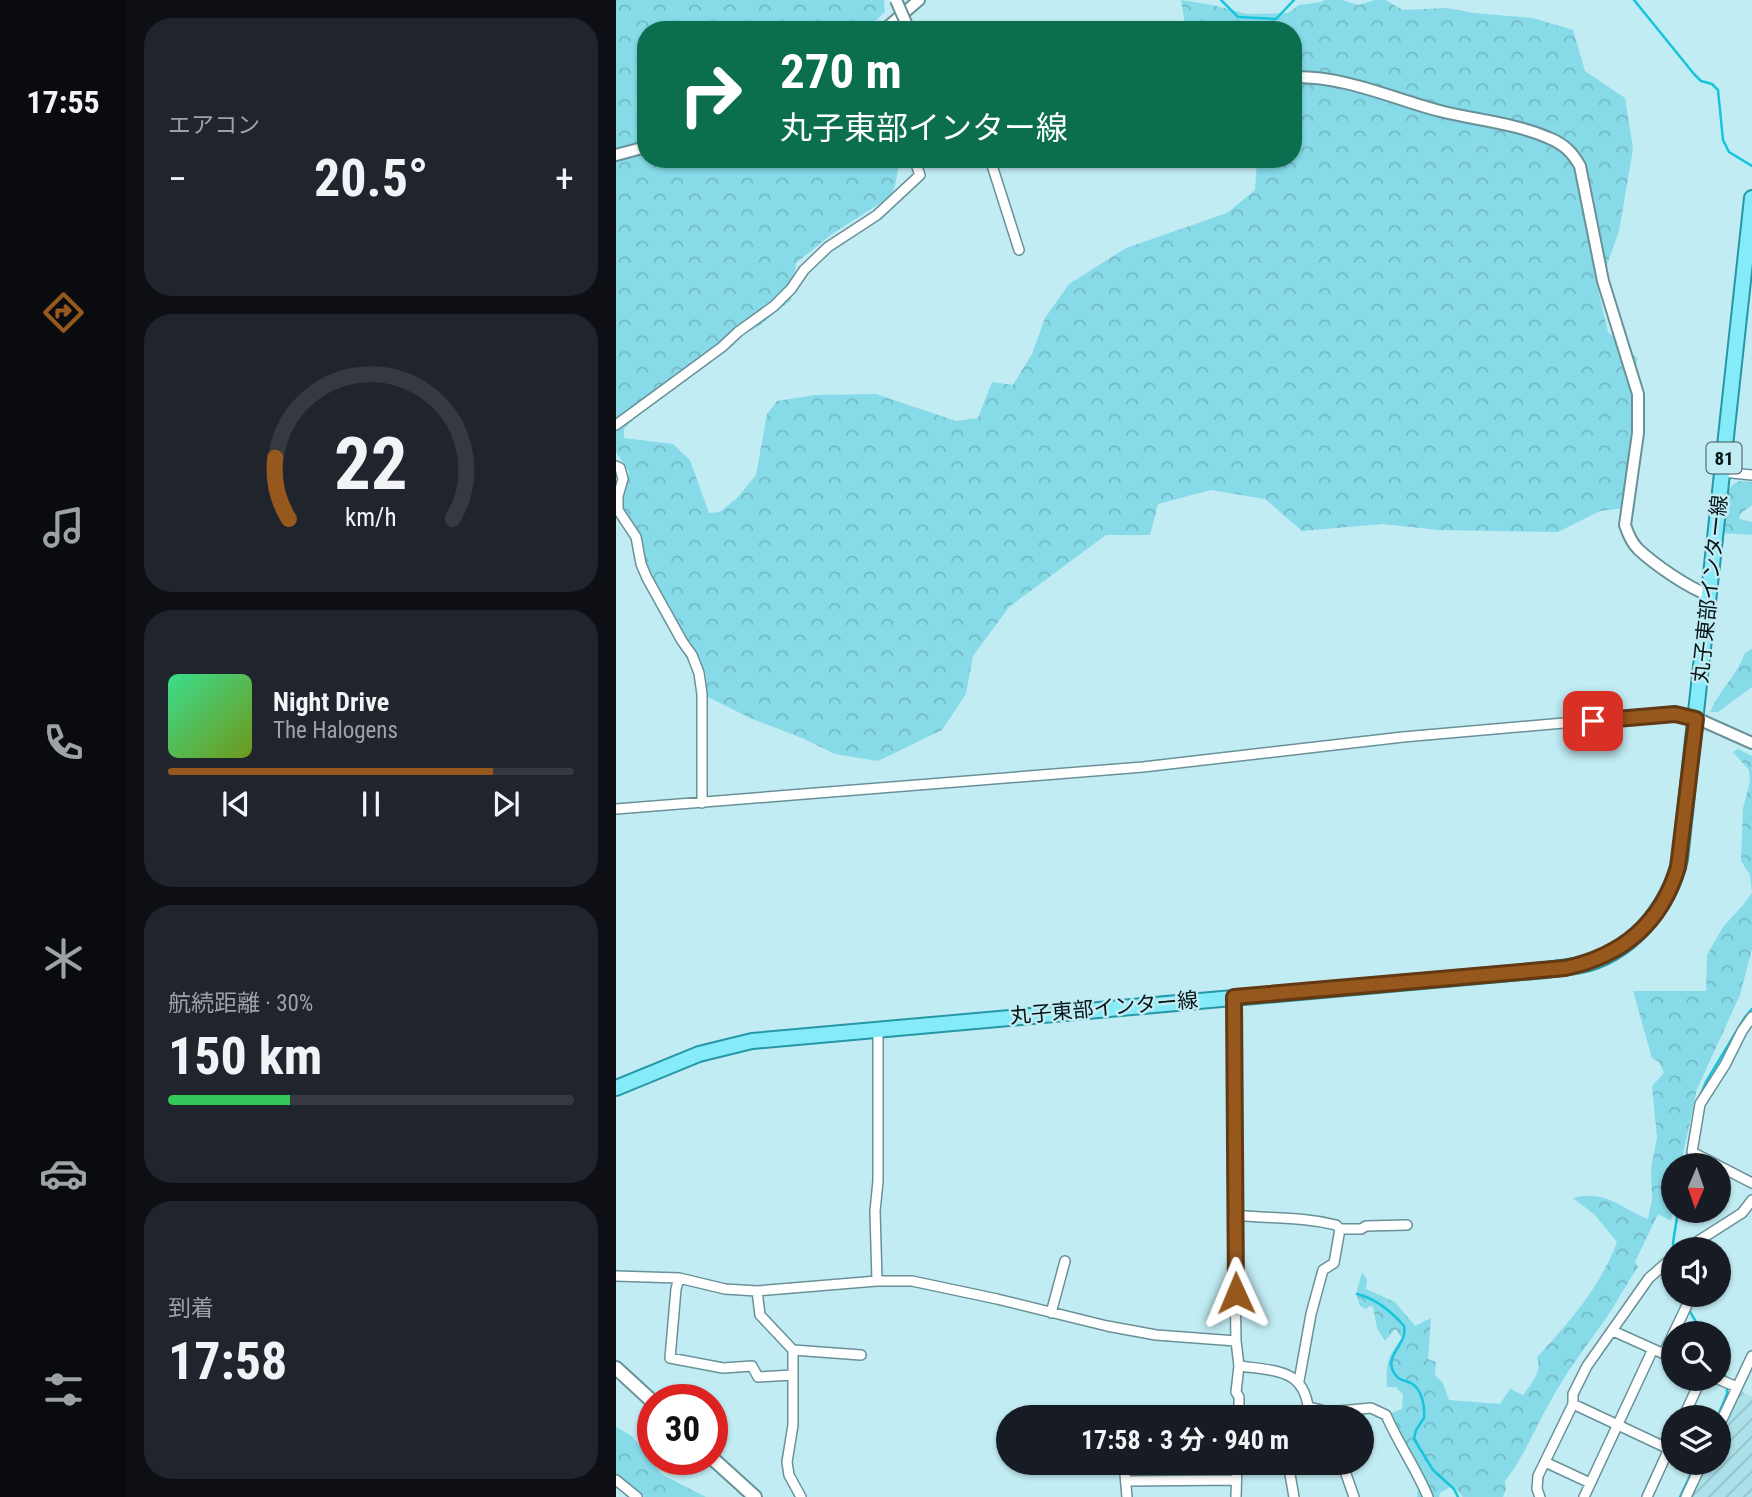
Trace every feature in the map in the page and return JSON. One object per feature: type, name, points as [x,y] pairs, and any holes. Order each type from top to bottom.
[{"type":"main road","name":"丸子東部インター線","points":[[616,1088],[699,1054],[734,1044],[783,1037],[1565,968],[1591,962],[1615,951],[1635,936],[1664,900],[1676,875],[1681,848],[1752,198]]},
{"type":"main road","points":[[616,1368],[637,1387]]},
{"type":"main road","points":[[728,1473],[755,1497]]},
{"type":"street","points":[[896,0],[905,21]]},
{"type":"street","points":[[894,21],[919,0]]},
{"type":"street","points":[[1302,78],[1340,81],[1438,110],[1531,132],[1549,138],[1573,153],[1580,166],[1603,281],[1637,394],[1638,433],[1625,525],[1629,538],[1638,549],[1686,584],[1709,594]]},
{"type":"street","points":[[616,155],[637,149]]},
{"type":"street","points":[[616,425],[774,306],[791,289],[804,270],[828,247],[892,203],[920,174],[918,168]]},
{"type":"street","points":[[993,168],[1019,250]]},
{"type":"street","points":[[616,466],[620,468],[623,479],[618,496],[618,510],[636,537],[647,578],[692,655],[699,673],[702,694],[702,803]]},
{"type":"street","points":[[1722,472],[1752,475]]},
{"type":"street","points":[[616,809],[1143,767],[1403,737],[1675,714],[1696,719],[1752,743]]},
{"type":"street","points":[[1234,997],[1234,1214],[1236,1341],[1239,1366],[1236,1392],[1239,1405]]},
{"type":"street","points":[[1752,1017],[1700,1104],[1692,1152],[1752,1183]]},
{"type":"street","points":[[877,1282],[875,1211],[878,1181],[878,1029]]},
{"type":"street","points":[[1705,1237],[1742,1213],[1752,1200]]},
{"type":"street","points":[[1234,1214],[1264,1218],[1298,1217],[1336,1225],[1340,1229],[1407,1225]]},
{"type":"street","points":[[1299,1381],[1311,1314],[1323,1270],[1334,1264],[1340,1229]]},
{"type":"street","points":[[1051,1313],[1065,1261]]},
{"type":"street","points":[[1540,1497],[1537,1489],[1538,1476],[1573,1404],[1578,1381],[1649,1278],[1661,1267]]},
{"type":"street","points":[[616,1276],[679,1278],[724,1289],[757,1291],[877,1282],[931,1284],[1156,1335],[1236,1341]]},
{"type":"street","points":[[679,1278],[670,1358],[723,1368],[751,1366],[758,1377],[793,1375]]},
{"type":"street","points":[[757,1291],[760,1315],[793,1350],[861,1355]]},
{"type":"street","points":[[1613,1331],[1661,1352]]},
{"type":"street","points":[[1584,1497],[1653,1349]]},
{"type":"street","points":[[793,1350],[793,1425],[787,1462],[789,1475],[800,1497]]},
{"type":"street","points":[[1731,1379],[1752,1356]]},
{"type":"street","points":[[1239,1366],[1285,1372],[1299,1381],[1307,1396],[1308,1405]]},
{"type":"street","points":[[1573,1404],[1618,1426],[1661,1441]]},
{"type":"street","points":[[1374,1409],[1386,1415],[1398,1443],[1419,1475],[1429,1497]]},
{"type":"street","points":[[1545,1462],[1590,1483]]},
{"type":"street","points":[[1647,1497],[1661,1466]]},
{"type":"street","points":[[1126,1475],[1127,1497]]},
{"type":"street","points":[[1236,1475],[1236,1497]]},
{"type":"street","points":[[1290,1475],[1294,1497]]},
{"type":"street","points":[[1346,1475],[1354,1497]]},
{"type":"street","points":[[1686,1497],[1696,1475]]},
{"type":"street","points":[[616,1480],[637,1497]]},
{"type":"street","points":[[1127,1481],[1236,1480]]},
{"type":"shaded area","points":[[1739,1390],[1752,1397],[1752,1497],[1690,1497],[1700,1476],[1731,1475],[1731,1408]]},
{"type":"green space","points":[[616,0],[884,0],[885,12],[875,21],[637,21],[637,168],[898,168],[890,197],[832,234],[796,263],[791,300],[759,326],[685,367],[624,429],[624,438],[673,444],[690,460],[709,513],[720,512],[738,497],[756,475],[767,414],[777,401],[815,395],[876,394],[956,421],[978,418],[992,382],[1013,385],[1032,354],[1045,318],[1069,284],[1126,248],[1227,213],[1255,190],[1256,168],[1302,168],[1302,21],[1184,21],[1181,0],[1247,14],[1288,13],[1299,5],[1324,0],[1342,0],[1358,5],[1385,0],[1403,10],[1447,8],[1533,18],[1573,30],[1585,71],[1625,98],[1633,149],[1619,231],[1598,290],[1608,332],[1637,358],[1626,508],[1600,511],[1558,532],[1439,530],[1382,524],[1302,531],[1265,499],[1211,490],[1158,504],[1150,535],[1106,535],[1009,607],[973,656],[966,694],[942,730],[878,761],[835,754],[706,696],[706,675],[695,651],[657,590],[620,512],[629,472],[616,452]]},
{"type":"green space","points":[[1739,481],[1752,482],[1752,505],[1740,514],[1739,519],[1752,522],[1752,535],[1722,533],[1726,496]]},
{"type":"green space","points":[[1752,649],[1752,687],[1718,712],[1710,712],[1745,653]]},
{"type":"green space","points":[[1738,749],[1752,756],[1752,893],[1750,875],[1741,861],[1743,808],[1750,781],[1749,770],[1733,752]]},
{"type":"green space","points":[[1752,893],[1752,949],[1740,995],[1697,1089],[1683,1153],[1661,1153],[1661,1216],[1658,1214],[1635,1262],[1638,1267],[1557,1391],[1505,1481],[1503,1497],[1463,1497],[1455,1488],[1450,1487],[1440,1493],[1439,1497],[1417,1497],[1420,1476],[1389,1414],[1402,1409],[1403,1395],[1396,1387],[1387,1387],[1387,1366],[1393,1350],[1402,1338],[1395,1329],[1385,1341],[1377,1328],[1373,1307],[1366,1309],[1360,1306],[1356,1294],[1362,1272],[1367,1280],[1366,1289],[1395,1302],[1415,1326],[1431,1318],[1428,1359],[1436,1362],[1435,1375],[1443,1383],[1449,1400],[1500,1404],[1510,1389],[1523,1395],[1537,1373],[1537,1357],[1572,1318],[1593,1289],[1617,1242],[1595,1215],[1573,1198],[1604,1198],[1648,1219],[1652,1199],[1651,1168],[1657,1138],[1652,1086],[1664,1073],[1659,1062],[1652,1058],[1633,991],[1706,991],[1707,955],[1723,927]]},
{"type":"green space","points":[[616,1427],[632,1436],[637,1443],[637,1475],[663,1475],[706,1497],[644,1497],[616,1475]]},
{"type":"waterway","points":[[1221,0],[1238,17],[1276,19],[1294,0]]},
{"type":"waterway","points":[[1634,0],[1694,74],[1718,90],[1723,140],[1729,152],[1752,166]]},
{"type":"waterway","points":[[1696,1105],[1706,1082],[1752,1009]]},
{"type":"waterway","points":[[1687,1153],[1689,1143]]},
{"type":"waterway","points":[[1674,1237],[1676,1223]]},
{"type":"waterway","points":[[1357,1294],[1383,1306],[1404,1326],[1403,1338],[1391,1365],[1396,1376],[1415,1386],[1422,1398],[1424,1418],[1414,1439],[1433,1470],[1454,1489],[1458,1497]]},
{"type":"waterway","points":[[1689,1310],[1695,1321]]},
{"type":"waterway","points":[[1722,1405],[1727,1391]]},
{"type":"waterway","points":[[1680,1497],[1690,1475]]},
{"type":"route","points":[[1236,1293],[1234,997],[1565,968],[1591,962],[1615,951],[1652,918],[1664,900],[1678,867],[1696,719],[1675,714],[1593,721]]}]
